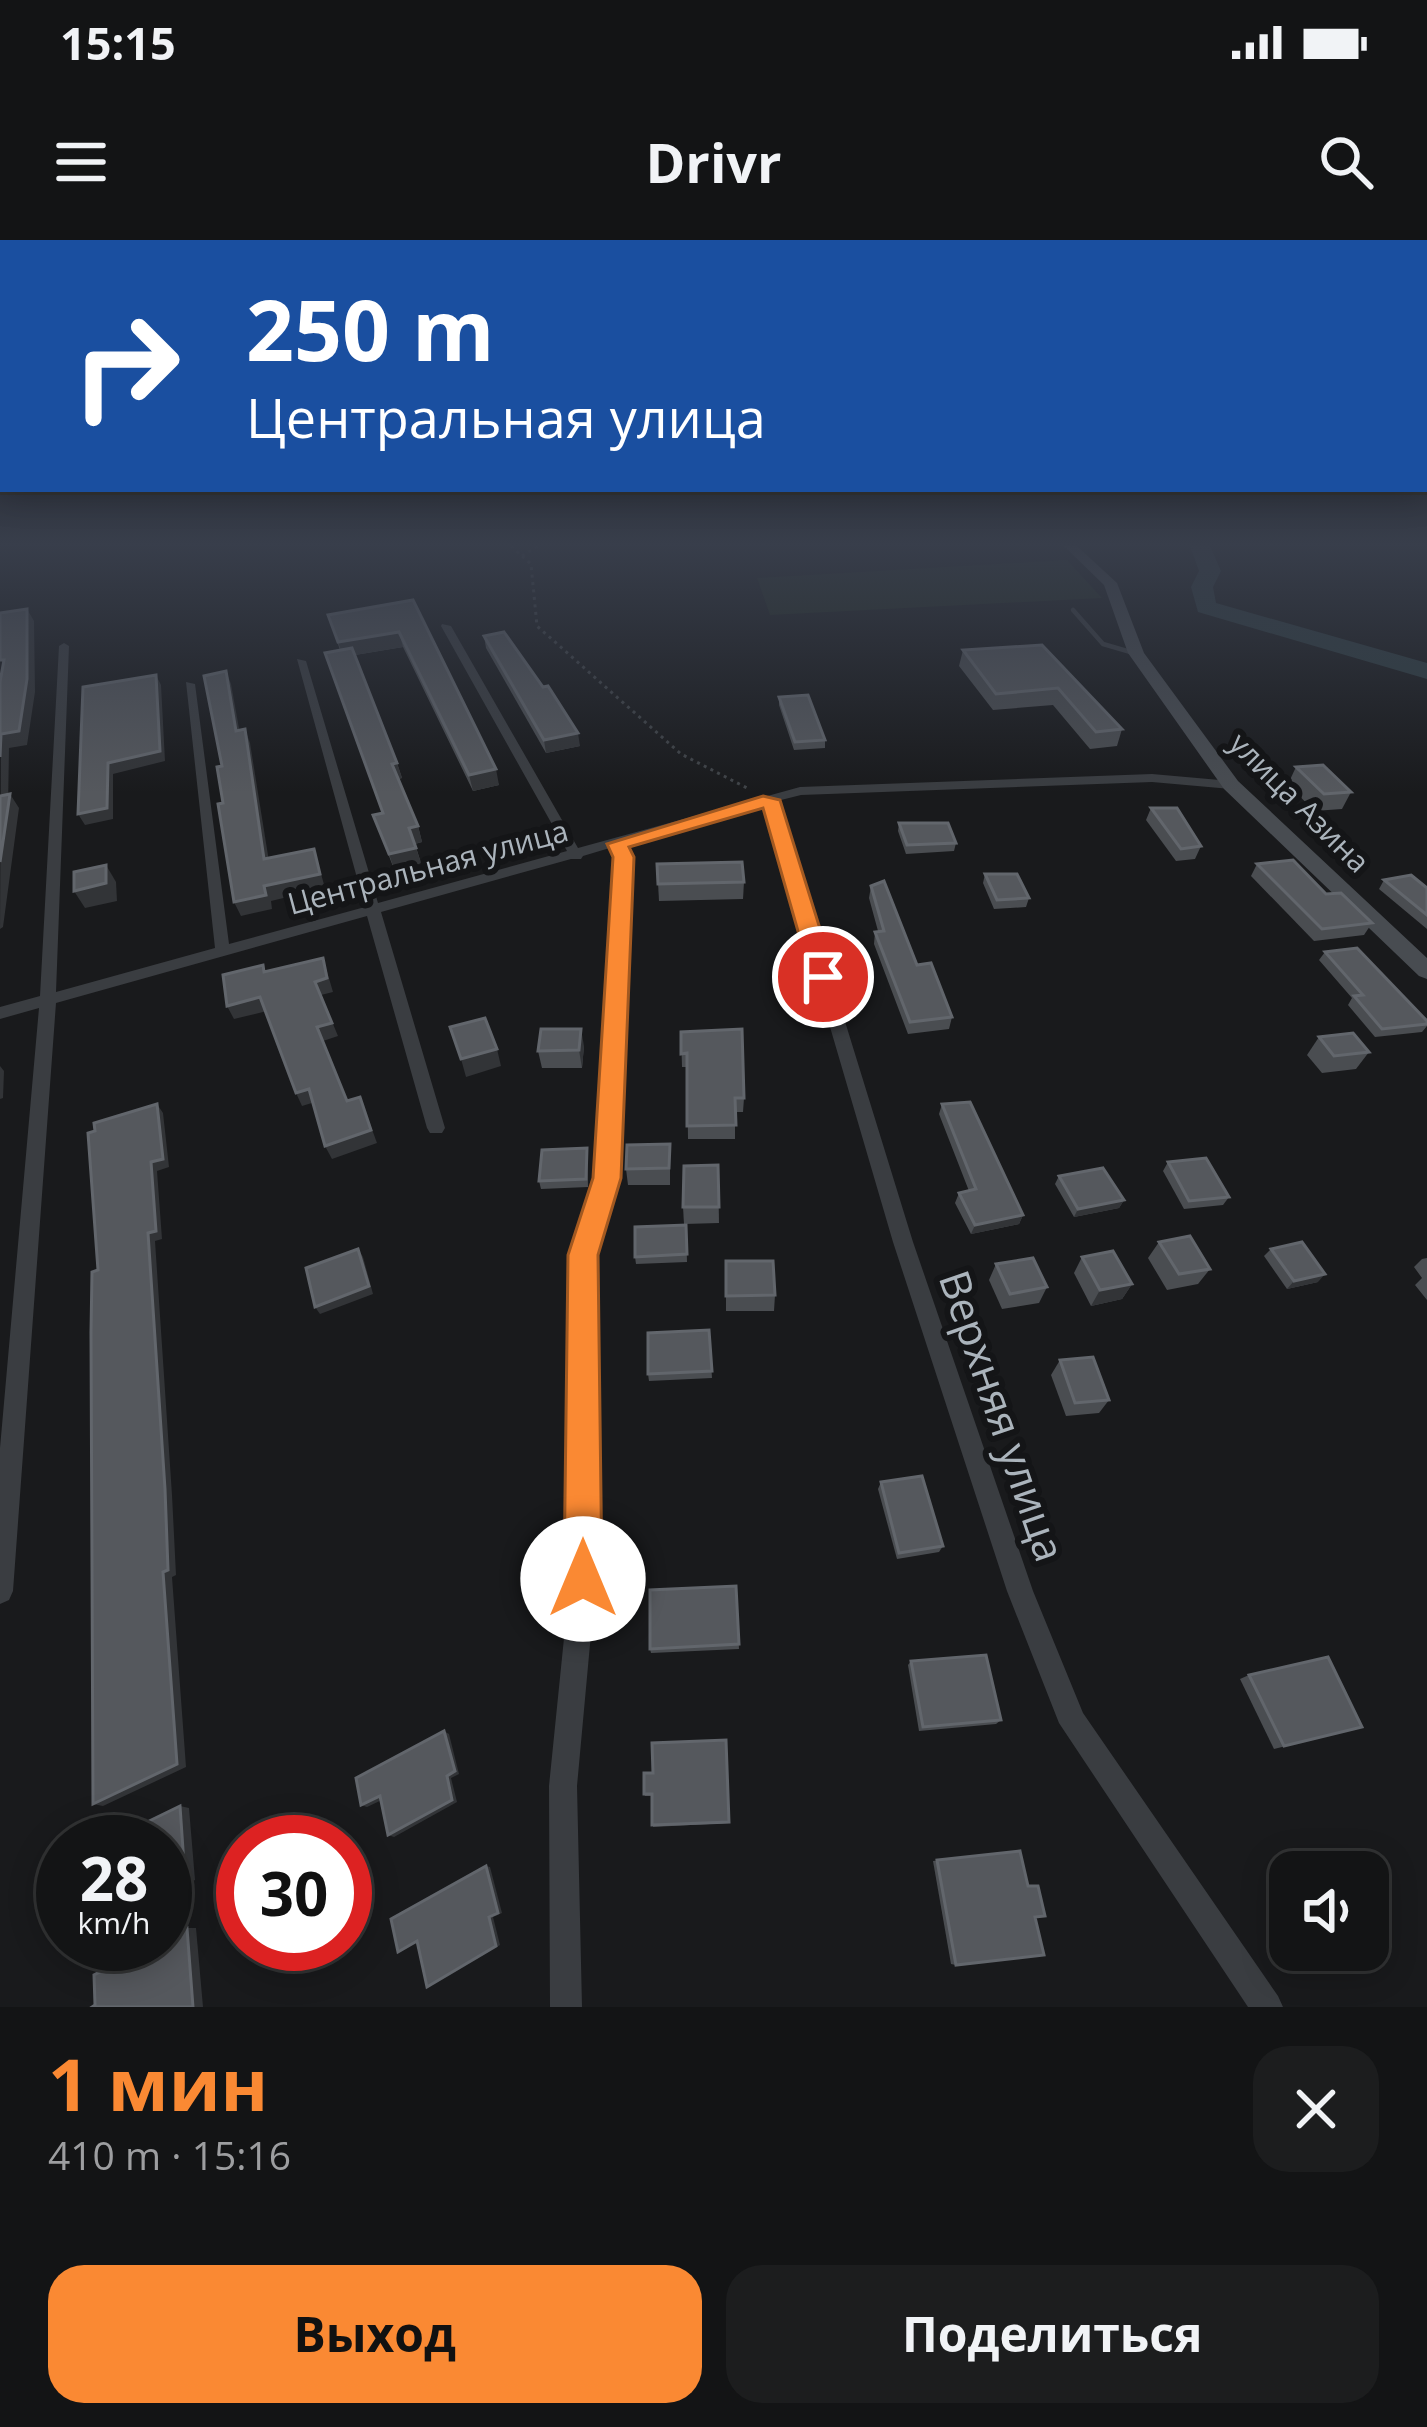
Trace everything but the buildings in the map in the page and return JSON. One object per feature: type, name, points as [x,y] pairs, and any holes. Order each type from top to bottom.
[{"type":"street","points":[[447,628],[577,856]]},
{"type":"street","name":"улица Азина","points":[[1127,628],[1136,653],[1231,785],[1427,971]]},
{"type":"street","points":[[0,1592],[48,999],[64,646]]},
{"type":"street","points":[[301,661],[436,1128]]},
{"type":"street","points":[[190,684],[223,953]]},
{"type":"street","name":"Центральная улица","points":[[0,1013],[577,856],[800,790],[1152,778],[1231,785]]},
{"type":"street","name":"Верхняя улица","points":[[770,800],[903,1243],[1020,1591],[1073,1723],[1267,2007]]},
{"type":"street","points":[[566,2007],[563,1786],[583,1579],[583,1255],[607,1178],[623,857],[618,844]]},
{"type":"lane","points":[[1089,628],[1103,644],[1136,653]]},
{"type":"path","points":[[540,628],[681,754],[770,800]]},
{"type":"waterway","points":[[1280,628],[1427,671]]},
{"type":"route","points":[[583,1579],[583,1255],[607,1178],[623,857],[618,844],[770,800],[823,977]]}]
